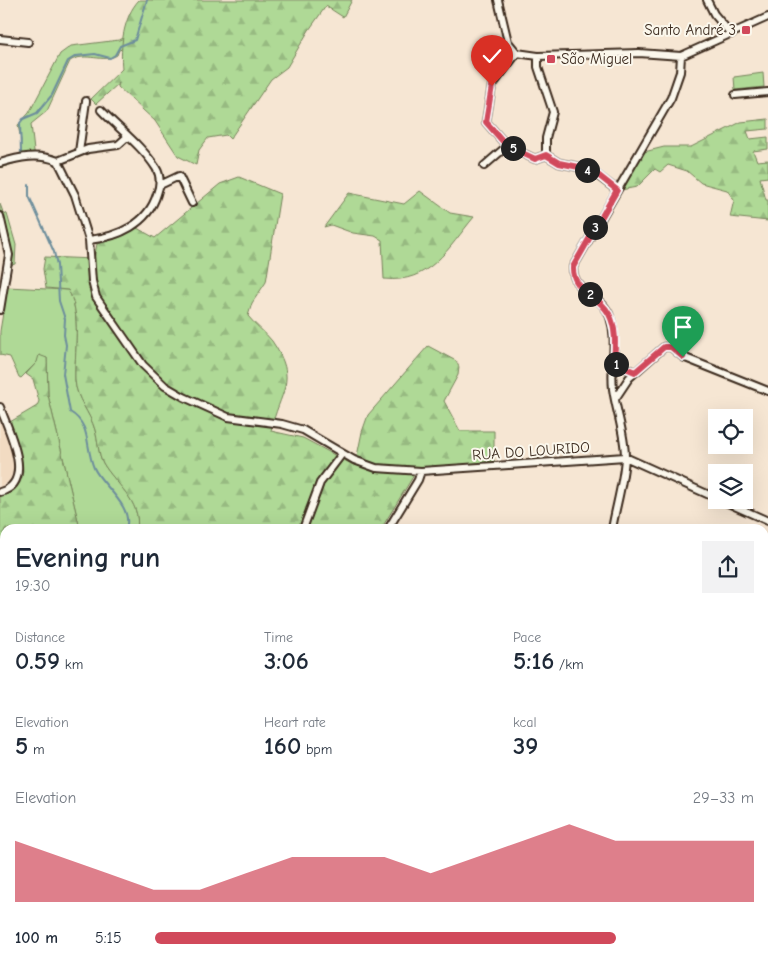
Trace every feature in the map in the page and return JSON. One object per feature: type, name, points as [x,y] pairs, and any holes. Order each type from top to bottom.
[{"type":"street","points":[[498,0],[508,42],[517,52],[538,56],[639,53],[681,56],[768,17]]},
{"type":"street","points":[[707,0],[714,14],[731,34]]},
{"type":"street","points":[[0,39],[28,42]]},
{"type":"street","points":[[517,52],[492,86],[486,122],[507,146],[535,159],[546,155]]},
{"type":"street","points":[[538,56],[538,67],[553,112],[546,138],[546,155]]},
{"type":"street","points":[[613,524],[625,457],[613,387],[615,335],[609,314],[601,303],[577,285],[572,277],[573,267],[672,98],[680,72],[681,56]]},
{"type":"street","points":[[735,95],[768,92]]},
{"type":"street","points":[[80,152],[86,101]]},
{"type":"street","points":[[89,240],[123,232],[144,218],[154,205],[160,185],[158,170],[141,148],[101,110]]},
{"type":"street","points":[[0,163],[27,157],[42,157],[58,161],[80,152],[118,145],[127,136]]},
{"type":"street","points":[[484,166],[507,146]]},
{"type":"street","points":[[546,155],[559,163],[584,168],[598,175],[617,190]]},
{"type":"street","name":"RUA DO LOURIDO","points":[[58,161],[74,195],[89,240],[92,280],[96,297],[134,354],[165,386],[228,417],[282,424],[303,430],[342,454],[376,468],[421,471],[625,457],[708,494]]},
{"type":"street","points":[[160,185],[179,176],[192,203]]},
{"type":"street","points":[[0,216],[9,255],[0,305]]},
{"type":"street","points":[[615,399],[624,383],[664,347],[671,347],[683,357],[768,391]]},
{"type":"street","points":[[614,363],[635,372]]},
{"type":"street","points":[[0,407],[19,458],[19,468],[12,484],[0,492]]},
{"type":"street","points":[[305,524],[320,483],[342,454]]},
{"type":"street","points":[[391,524],[418,480],[421,471]]},
{"type":"street","points":[[741,509],[768,521]]},
{"type":"shaded area","points":[[0,421],[15,460],[14,472],[9,481],[0,487]]},
{"type":"green space","points":[[139,0],[352,0],[343,17],[326,6],[287,67],[271,79],[230,139],[226,135],[208,138],[199,150],[196,165],[178,156],[155,121],[118,87],[119,83],[96,104],[91,99],[122,69],[122,51],[126,24],[129,15]]},
{"type":"green space","points":[[126,37],[125,48],[119,50],[117,55],[106,58],[82,57],[70,61],[47,111],[31,124],[35,160],[19,162],[0,168],[0,165],[20,159],[21,140],[18,125],[29,113],[60,54],[71,46],[119,40]]},
{"type":"green space","points":[[763,73],[764,87],[735,90],[734,77]]},
{"type":"green space","points":[[768,119],[768,129],[747,131],[750,139],[768,137],[768,149],[753,151],[757,161],[768,160],[768,177],[760,178],[766,200],[768,200],[768,221],[730,217],[734,200],[727,190],[701,183],[687,171],[668,165],[660,172],[655,169],[637,187],[621,190],[644,152],[664,147],[691,147],[741,122]]},
{"type":"green space","points":[[239,177],[280,194],[266,282],[252,303],[248,316],[272,341],[285,367],[285,386],[271,431],[303,438],[355,466],[362,432],[368,415],[428,346],[456,361],[459,367],[458,375],[444,401],[460,431],[494,431],[494,461],[417,470],[384,524],[137,524],[132,501],[103,463],[93,423],[80,399],[75,380],[75,310],[68,290],[46,288],[43,269],[45,257],[94,259],[97,244],[121,237],[137,228],[155,238],[220,184]]},
{"type":"green space","points":[[420,191],[450,213],[474,217],[436,262],[414,276],[400,279],[384,279],[382,240],[375,236],[353,233],[331,225],[324,227],[349,193],[404,204]]},
{"type":"green space","points":[[0,204],[3,212],[7,214],[16,245],[15,264],[11,265],[7,287],[68,290],[75,310],[76,322],[76,387],[80,399],[93,423],[103,463],[132,501],[137,524],[79,524],[48,395],[47,358],[37,362],[21,378],[10,357],[0,355],[0,331],[3,313],[0,309],[8,275],[11,250],[10,238],[0,219]]},
{"type":"green space","points":[[39,355],[47,358],[48,395],[79,524],[0,524],[0,496],[12,490],[20,483],[22,474],[20,454],[10,422],[37,406],[39,401],[33,379],[26,374],[37,362]]},
{"type":"waterway","points":[[21,152],[20,123],[23,119],[37,113],[52,95],[68,61],[76,56],[95,54],[110,58],[115,55],[120,46],[135,40],[147,0]]},
{"type":"waterway","points":[[29,185],[29,196],[54,252],[57,265],[59,301],[65,319],[64,335],[66,345],[63,374],[70,412],[82,423],[94,468],[122,504],[126,512],[127,524]]},
{"type":"place","name":"Santo André 3","points":[[746,30]]},
{"type":"place","name":"São Miguel","points":[[551,59]]},
{"type":"route","points":[[492,86],[486,122],[507,146],[535,159],[546,155],[570,167],[584,168],[598,175],[617,190],[573,267],[572,277],[577,285],[601,303],[609,314],[615,335],[614,363],[635,372],[664,347],[671,347],[683,357]]}]
